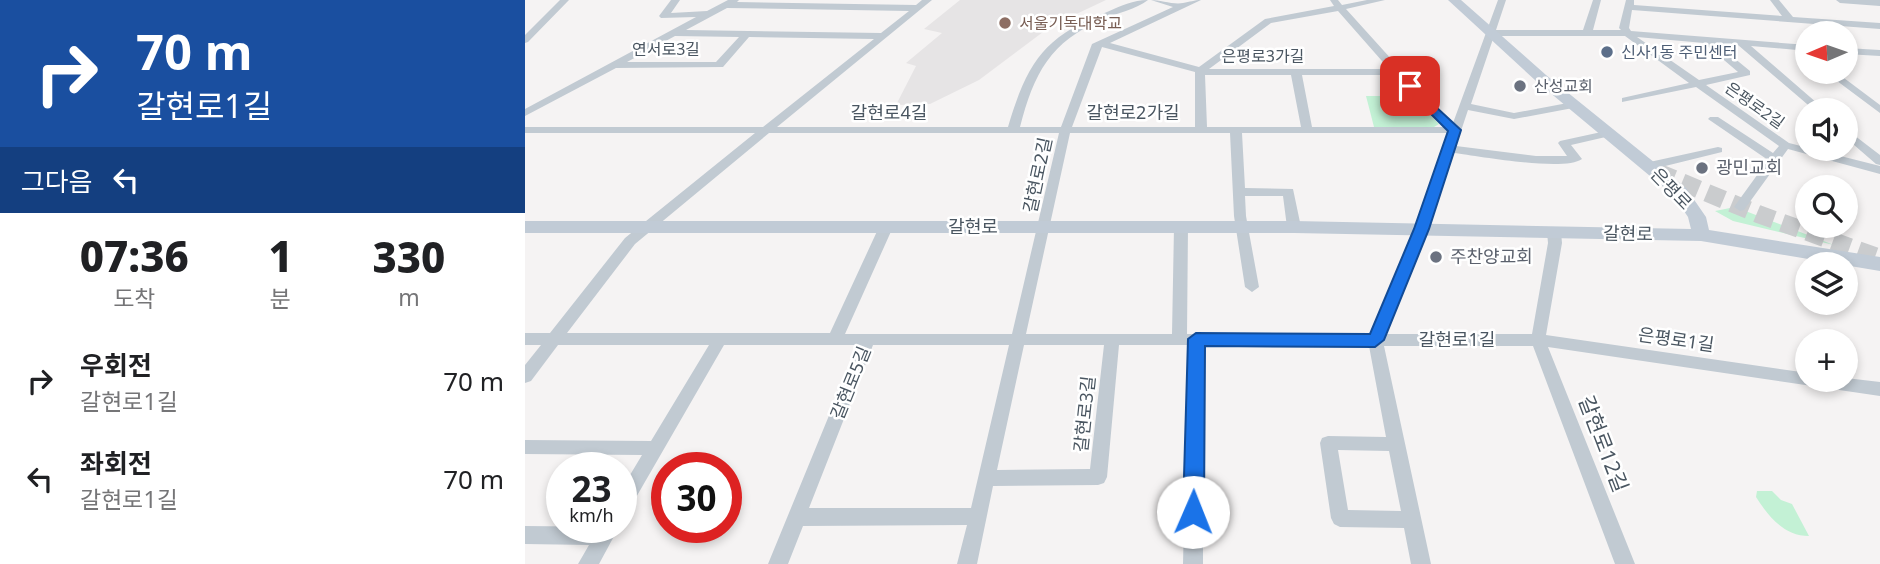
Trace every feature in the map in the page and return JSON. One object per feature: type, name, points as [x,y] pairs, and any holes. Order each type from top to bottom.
[{"type":"main road","name":"은평로","points":[[1454,0],[1606,134],[1683,196],[1697,218],[1701,235]]},
{"type":"main road","name":"갈현로","points":[[525,227],[1243,227],[1701,235]]},
{"type":"main road","points":[[1701,235],[1880,264]]},
{"type":"street","points":[[525,40],[565,0]]},
{"type":"street","points":[[676,0],[664,16],[710,13]]},
{"type":"street","name":"갈현로2길","points":[[1065,131],[1013,130],[1023,97],[1040,61],[1064,36],[1144,0]]},
{"type":"street","points":[[1155,0],[1179,6]]},
{"type":"street","points":[[1099,43],[1197,0]]},
{"type":"street","name":"은평로3가길","points":[[1201,71],[1268,21],[1335,3],[1381,0]]},
{"type":"street","points":[[1421,564],[1375,340],[1451,149],[1455,130],[1502,0]]},
{"type":"street","points":[[1587,33],[1597,0]]},
{"type":"street","points":[[1775,0],[1790,19]]},
{"type":"street","points":[[1840,0],[1880,3]]},
{"type":"street","points":[[1863,1],[1879,17]]},
{"type":"street","name":"연서로3길","points":[[525,113],[727,2],[842,7],[923,4]]},
{"type":"street","points":[[1335,3],[1436,115],[1455,130]]},
{"type":"street","points":[[525,377],[630,241],[923,4]]},
{"type":"street","points":[[1627,34],[1623,28],[1629,4],[1880,26]]},
{"type":"street","name":"연서로3길","points":[[673,33],[884,36]]},
{"type":"street","points":[[1491,33],[1627,34],[1795,46]]},
{"type":"street","name":"은평로2길","points":[[1627,34],[1785,145],[1880,170]]},
{"type":"street","name":"연서로3길","points":[[615,65],[719,65],[746,35]]},
{"type":"street","points":[[1626,100],[1746,73],[1707,40]]},
{"type":"street","name":"은평로2길","points":[[1740,42],[1806,98]]},
{"type":"street","points":[[1099,43],[1201,71]]},
{"type":"street","name":"갈현로2길","points":[[1044,227],[1065,131],[1095,46],[1099,43]]},
{"type":"street","points":[[1859,52],[1880,53]]},
{"type":"street","name":"은평로3가길","points":[[1201,71],[1397,72]]},
{"type":"street","name":"갈현로2가길","points":[[1201,71],[1201,131]]},
{"type":"street","points":[[1296,72],[1307,131]]},
{"type":"street","points":[[1846,84],[1880,110]]},
{"type":"street","points":[[1864,98],[1880,97]]},
{"type":"street","points":[[1464,106],[1514,116],[1573,105]]},
{"type":"street","points":[[1739,114],[1714,119],[1775,159]]},
{"type":"street","name":"갈현로4길","points":[[525,130],[1013,130]]},
{"type":"street","name":"갈현로2가길","points":[[1065,131],[1455,130]]},
{"type":"street","points":[[1236,131],[1239,192],[1252,286]]},
{"type":"street","points":[[1451,149],[1536,160],[1576,159],[1564,143],[1606,134]]},
{"type":"street","points":[[1858,142],[1880,161]]},
{"type":"street","points":[[1740,207],[1785,145]]},
{"type":"street","points":[[1649,166],[1718,150]]},
{"type":"street","points":[[1239,192],[1289,192],[1294,228]]},
{"type":"street","points":[[835,339],[886,227]]},
{"type":"street","points":[[967,564],[1044,227]]},
{"type":"street","points":[[1181,227],[1188,339],[1193,564]]},
{"type":"street","points":[[1538,340],[1555,243],[1554,232]]},
{"type":"street","points":[[637,480],[720,339]]},
{"type":"street","points":[[869,339],[1112,339]]},
{"type":"street","name":"갈현로5길","points":[[525,340],[869,339],[778,564]]},
{"type":"street","name":"갈현로1길","points":[[1112,339],[1538,340]]},
{"type":"street","name":"갈현로3길","points":[[986,478],[1098,477],[1112,339]]},
{"type":"street","name":"은평로1길","points":[[1538,340],[1795,377]]},
{"type":"street","name":"갈현로12길","points":[[1538,340],[1625,564]]},
{"type":"street","points":[[1858,386],[1880,389]]},
{"type":"street","points":[[1397,444],[1328,443],[1339,518],[1412,520]]},
{"type":"street","points":[[525,447],[656,448]]},
{"type":"street","points":[[797,517],[978,516]]},
{"type":"street","points":[[525,535],[546,534]]},
{"type":"street","points":[[588,564],[600,543]]},
{"type":"shaded area","name":"서울기독대학교","points":[[960,0],[1106,0],[1051,26],[979,80],[930,104],[896,105],[916,66],[906,63],[942,33],[924,29]]},
{"type":"green space","points":[[1366,96],[1411,96],[1439,124],[1434,127],[1374,127]]},
{"type":"green space","points":[[1735,207],[1795,230],[1795,236],[1733,221],[1715,211]]},
{"type":"green space","points":[[1805,238],[1816,238],[1834,245]]},
{"type":"green space","points":[[1757,491],[1772,491],[1781,500],[1792,504],[1809,536],[1792,533],[1778,524],[1756,497]]},
{"type":"tunnel","points":[[1657,172],[1758,214],[1880,258]]},
{"type":"place","name":"서울기독대학교","points":[[1005,23]]},
{"type":"place","name":"신사1동 주민센터","points":[[1607,52]]},
{"type":"place","name":"산성교회","points":[[1520,86]]},
{"type":"place","name":"광민교회","points":[[1702,168]]},
{"type":"place","name":"주찬양교회","points":[[1436,257]]},
{"type":"route","points":[[1193,512],[1196,339],[1375,340],[1421,229],[1451,149],[1455,130],[1436,115],[1410,86]]}]
